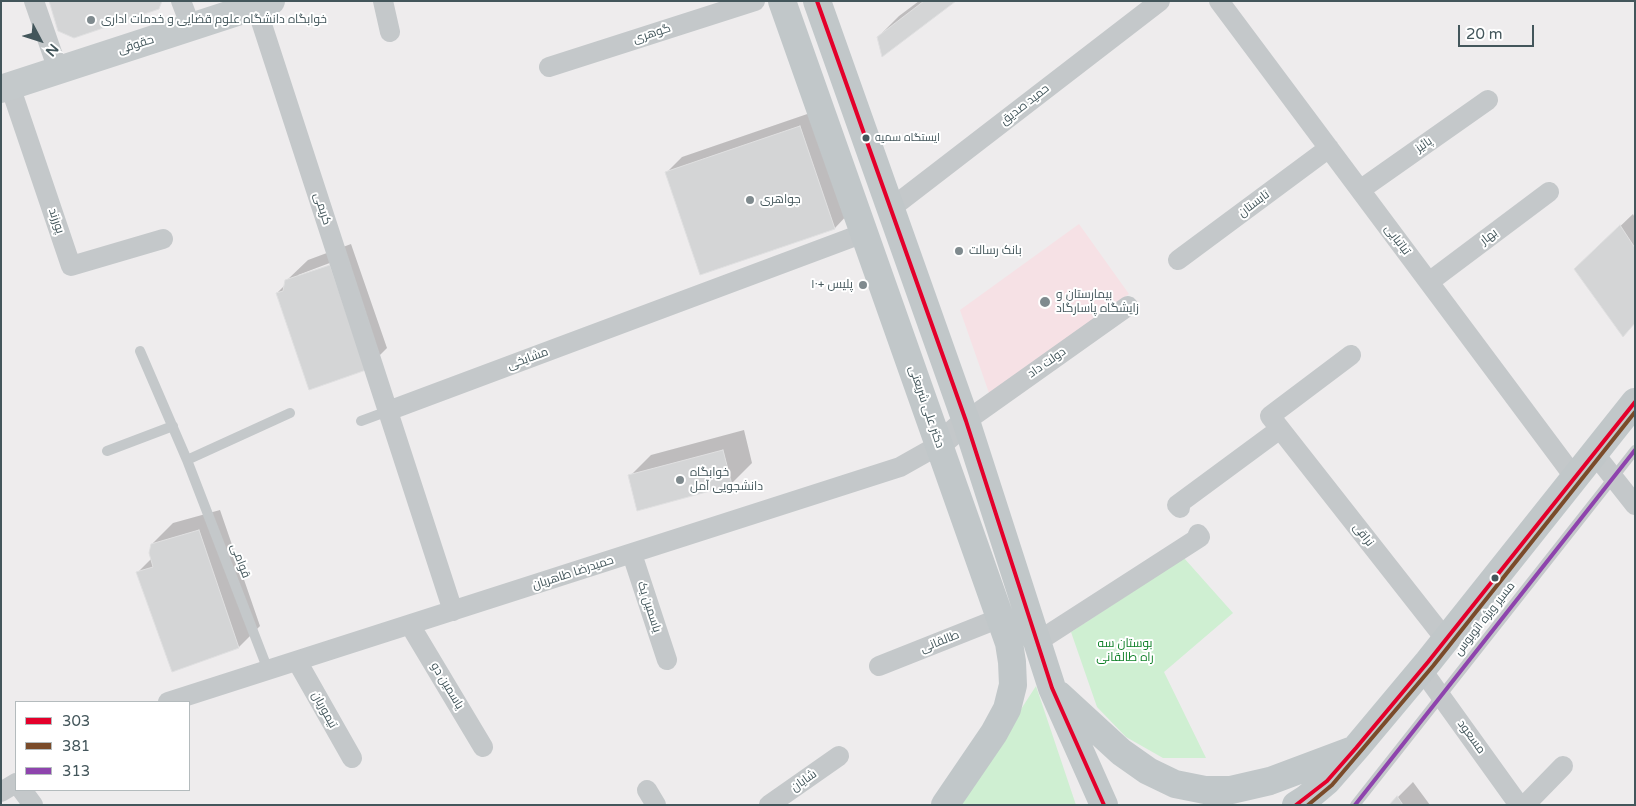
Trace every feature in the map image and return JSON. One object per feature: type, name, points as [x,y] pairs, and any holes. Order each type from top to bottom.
[{"type":"main road","name":"دکتر علی شریعتی","points":[[782,1],[1009,643],[1013,684],[1006,709],[994,733],[945,805]]},
{"type":"main road","points":[[817,1],[966,421],[1052,688],[1104,805]]},
{"type":"main road","name":"حقوقی","points":[[6,87],[263,4]]},
{"type":"main road","points":[[1296,805],[1327,780],[1422,670],[1635,402]]},
{"type":"main road","points":[[1052,688],[1121,752],[1148,770],[1182,786],[1205,790],[1231,790],[1270,781],[1356,748]]},
{"type":"street","points":[[34,1],[58,70]]},
{"type":"street","points":[[181,1],[192,27]]},
{"type":"street","points":[[383,1],[390,32]]},
{"type":"street","name":"گوهری","points":[[549,67],[755,1]]},
{"type":"street","name":"حمید صدیق","points":[[890,209],[1160,1]]},
{"type":"street","name":"تباتبایی","points":[[1219,1],[1575,478]]},
{"type":"street","name":"کریمی","points":[[263,4],[388,411]]},
{"type":"street","name":"پورزند","points":[[6,87],[71,266],[163,239]]},
{"type":"street","name":"پائیز","points":[[1360,190],[1488,100]]},
{"type":"street","name":"تابستان","points":[[1178,260],[1329,148]]},
{"type":"street","name":"بهار","points":[[1429,282],[1549,192]]},
{"type":"street","name":"مشایخی","points":[[388,411],[864,233]]},
{"type":"street","name":"دولت داد","points":[[966,421],[1128,306]]},
{"type":"street","name":"نراقی","points":[[1351,355],[1270,416],[1446,640]]},
{"type":"street","points":[[388,411],[453,611]]},
{"type":"street","name":"حمیدرضا طاهریان","points":[[171,701],[900,468],[939,445],[966,421]]},
{"type":"street","points":[[1180,508],[1177,505],[1280,429]]},
{"type":"street","points":[[1594,453],[1635,504]]},
{"type":"street","points":[[1037,642],[1200,537],[1198,534]]},
{"type":"street","name":"یاسمین یک","points":[[632,554],[667,660]]},
{"type":"street","name":"طالقانی","points":[[879,666],[1000,618]]},
{"type":"street","name":"یاسمین دو","points":[[410,625],[483,747]]},
{"type":"street","name":"تیموریان","points":[[297,661],[352,758]]},
{"type":"street","name":"مسعود","points":[[1422,670],[1519,805]]},
{"type":"street","name":"شایان","points":[[769,805],[839,756]]},
{"type":"street","points":[[1525,805],[1562,766]]},
{"type":"street","points":[[1,792],[15,784]]},
{"type":"street","points":[[23,791],[33,805]]},
{"type":"lane","name":"قوامی","points":[[140,351],[174,426],[268,670]]},
{"type":"lane","points":[[361,421],[388,411]]},
{"type":"lane","points":[[187,460],[290,413]]},
{"type":"lane","points":[[107,450],[174,426]]},
{"type":"lane","name":"مسیر ویژه اتوبوس","points":[[1355,805],[1635,450]]},
{"type":"shaded area","name":"بیمارستان و زایشگاه پاسارگاد","points":[[1079,224],[1129,294],[989,393],[960,310]]},
{"type":"green space","name":"بوستان سه راه طالقانی","points":[[1184,558],[1233,613],[1164,672],[1206,758],[1163,758],[1126,737],[1097,707],[1071,632]]},
{"type":"green space","points":[[1036,686],[1076,805],[959,805]]},
{"type":"building","name":"خوابگاه دانشگاه علوم قضایی و خدمات اداری","points":[[49,1],[162,1],[159,9],[74,38],[58,31]]},
{"type":"building","points":[[924,1],[956,1],[882,57],[877,37]]},
{"type":"building","name":"جواهری","points":[[800,126],[835,229],[700,275],[665,172]]},
{"type":"building","points":[[1620,225],[1635,248],[1635,323],[1623,337],[1574,269]]},
{"type":"building","points":[[330,265],[366,370],[309,390],[276,293],[283,291],[285,280]]},
{"type":"building","name":"خوابگاه دانشجویی آمل","points":[[723,450],[732,485],[637,511],[628,475]]},
{"type":"building","points":[[199,530],[239,648],[172,672],[136,572],[153,567],[149,553],[151,544]]},
{"type":"building","points":[[1397,796],[1403,805],[1389,805]]},
{"type":"transit line","name":"303","points":[[817,1],[966,421],[1052,688],[1104,805]]},
{"type":"transit line","name":"303","points":[[1296,805],[1327,781],[1356,748],[1428,662],[1635,402]]},
{"type":"transit line","name":"381","points":[[1308,805],[1332,785],[1433,666],[1635,412]]},
{"type":"transit line","name":"313","points":[[1355,805],[1635,450]]},
{"type":"place","name":"خوابگاه دانشگاه علوم قضایی و خدمات اداری","points":[[91,20]]},
{"type":"place","name":"ایستگاه سمیه","points":[[866,138]]},
{"type":"place","name":"جواهری","points":[[750,200]]},
{"type":"place","name":"بانک رسالت","points":[[959,251]]},
{"type":"place","name":"پلیس +۱۰","points":[[863,285]]},
{"type":"place","name":"بیمارستان و زایشگاه پاسارگاد","points":[[1045,302]]},
{"type":"place","name":"خوابگاه دانشجویی آمل","points":[[680,480]]}]
